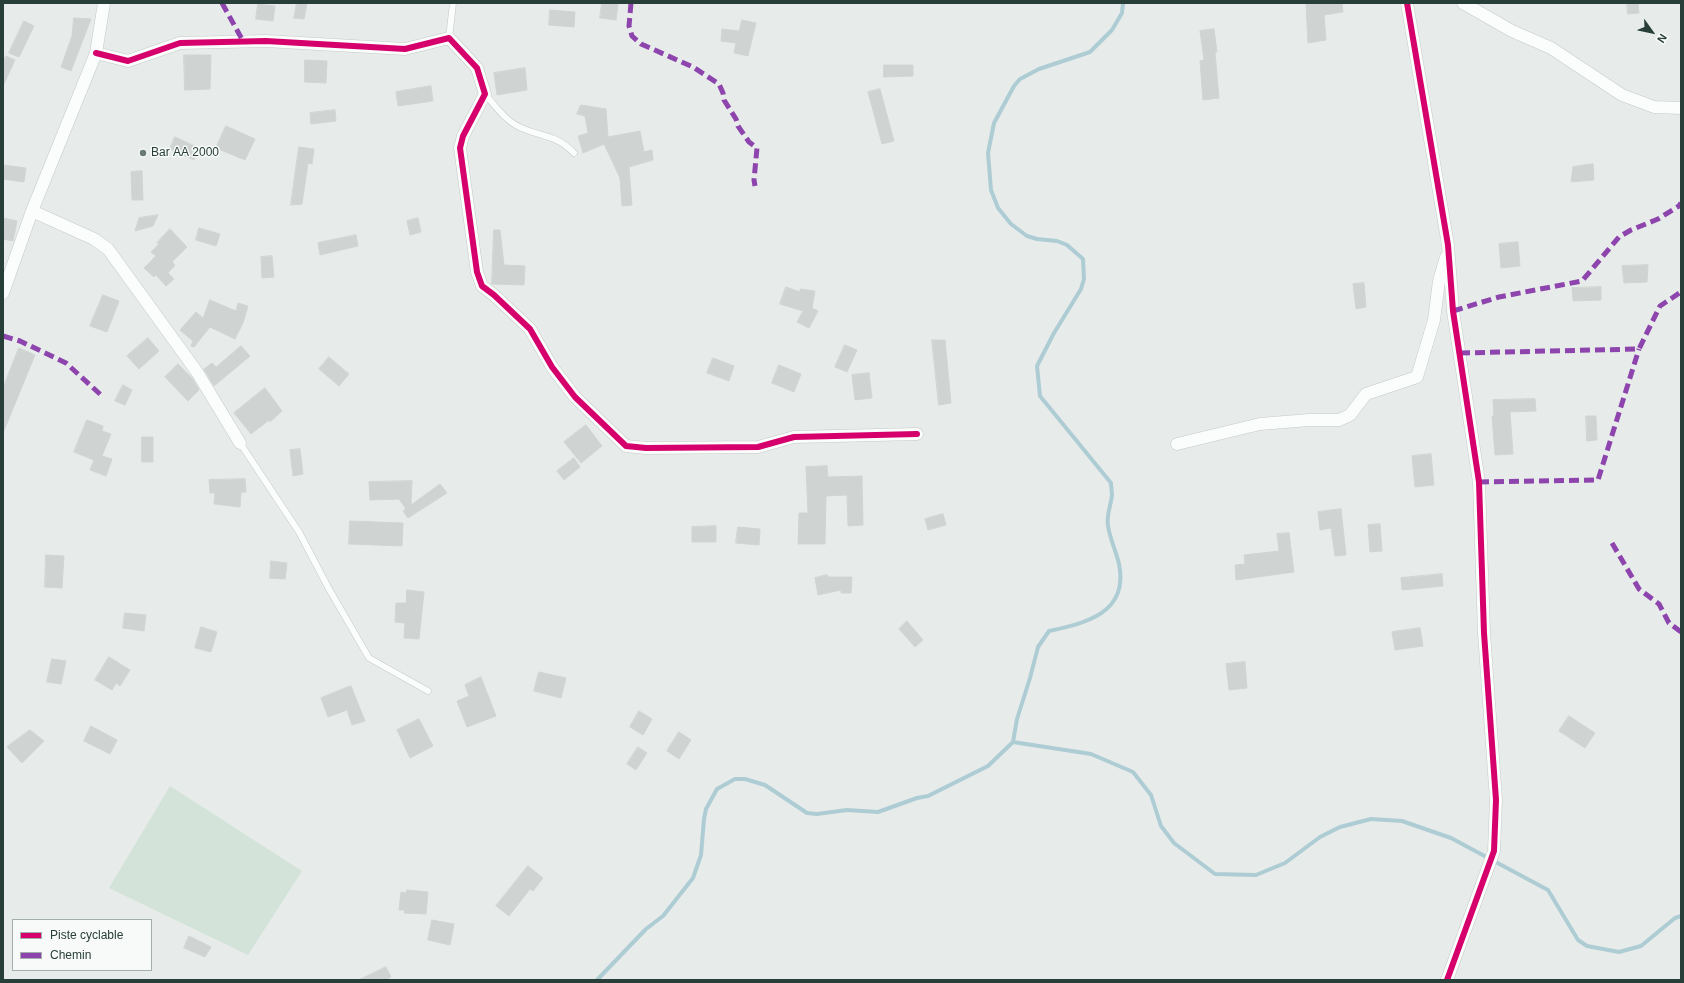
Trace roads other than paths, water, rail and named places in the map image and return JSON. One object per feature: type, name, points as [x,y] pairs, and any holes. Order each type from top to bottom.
[{"type":"street","points":[[3,294],[32,211],[96,53],[104,3]]},
{"type":"street","points":[[1407,3],[1448,248],[1453,311],[1479,482],[1484,632],[1496,800],[1494,851],[1478,891],[1447,980]]},
{"type":"street","points":[[1463,3],[1512,31],[1550,48],[1622,95],[1654,107],[1681,108]]},
{"type":"street","points":[[96,53],[128,61],[180,43],[266,41],[405,49],[449,38],[477,68],[485,94],[463,136],[460,148],[476,272],[482,286],[494,295],[530,329],[552,367],[575,397],[626,446],[646,448],[758,447],[794,437],[917,434]]},
{"type":"street","points":[[32,211],[94,239],[108,249],[197,372],[240,443]]},
{"type":"street","points":[[1177,444],[1260,424],[1309,420],[1339,420],[1350,415],[1366,394],[1417,377],[1434,320],[1439,281],[1448,248]]},
{"type":"lane","points":[[449,38],[453,3]]},
{"type":"lane","points":[[485,94],[502,115],[518,126],[523,129],[546,135],[566,144],[574,153]]},
{"type":"lane","points":[[240,443],[299,532],[369,658],[428,690]]},
{"type":"waterway","points":[[597,980],[646,929],[663,916],[693,878],[701,855],[706,809],[717,789],[735,779],[745,779],[765,785],[807,813],[817,814],[847,810],[878,812],[917,798],[928,796],[988,766],[1013,742],[1017,719],[1038,647],[1049,631],[1077,624],[1102,613],[1111,605],[1117,594],[1120,581],[1119,564],[1110,536],[1108,522],[1112,495],[1111,483],[1040,396],[1037,366],[1054,333],[1081,289],[1084,279],[1083,259],[1067,245],[1057,241],[1037,239],[1027,236],[1011,224],[998,208],[991,190],[988,153],[994,123],[1014,86],[1020,79],[1039,69],[1090,52],[1112,30],[1122,13],[1123,3]]},
{"type":"waterway","points":[[1013,742],[1091,754],[1133,772],[1151,795],[1161,826],[1174,843],[1215,874],[1256,875],[1285,863],[1320,837],[1340,827],[1371,819],[1402,821],[1451,838],[1548,890],[1578,940],[1587,946],[1619,952],[1641,946],[1675,918],[1681,916]]},
{"type":"place","name":"Bar AA 2000","points":[[143,153]]}]
